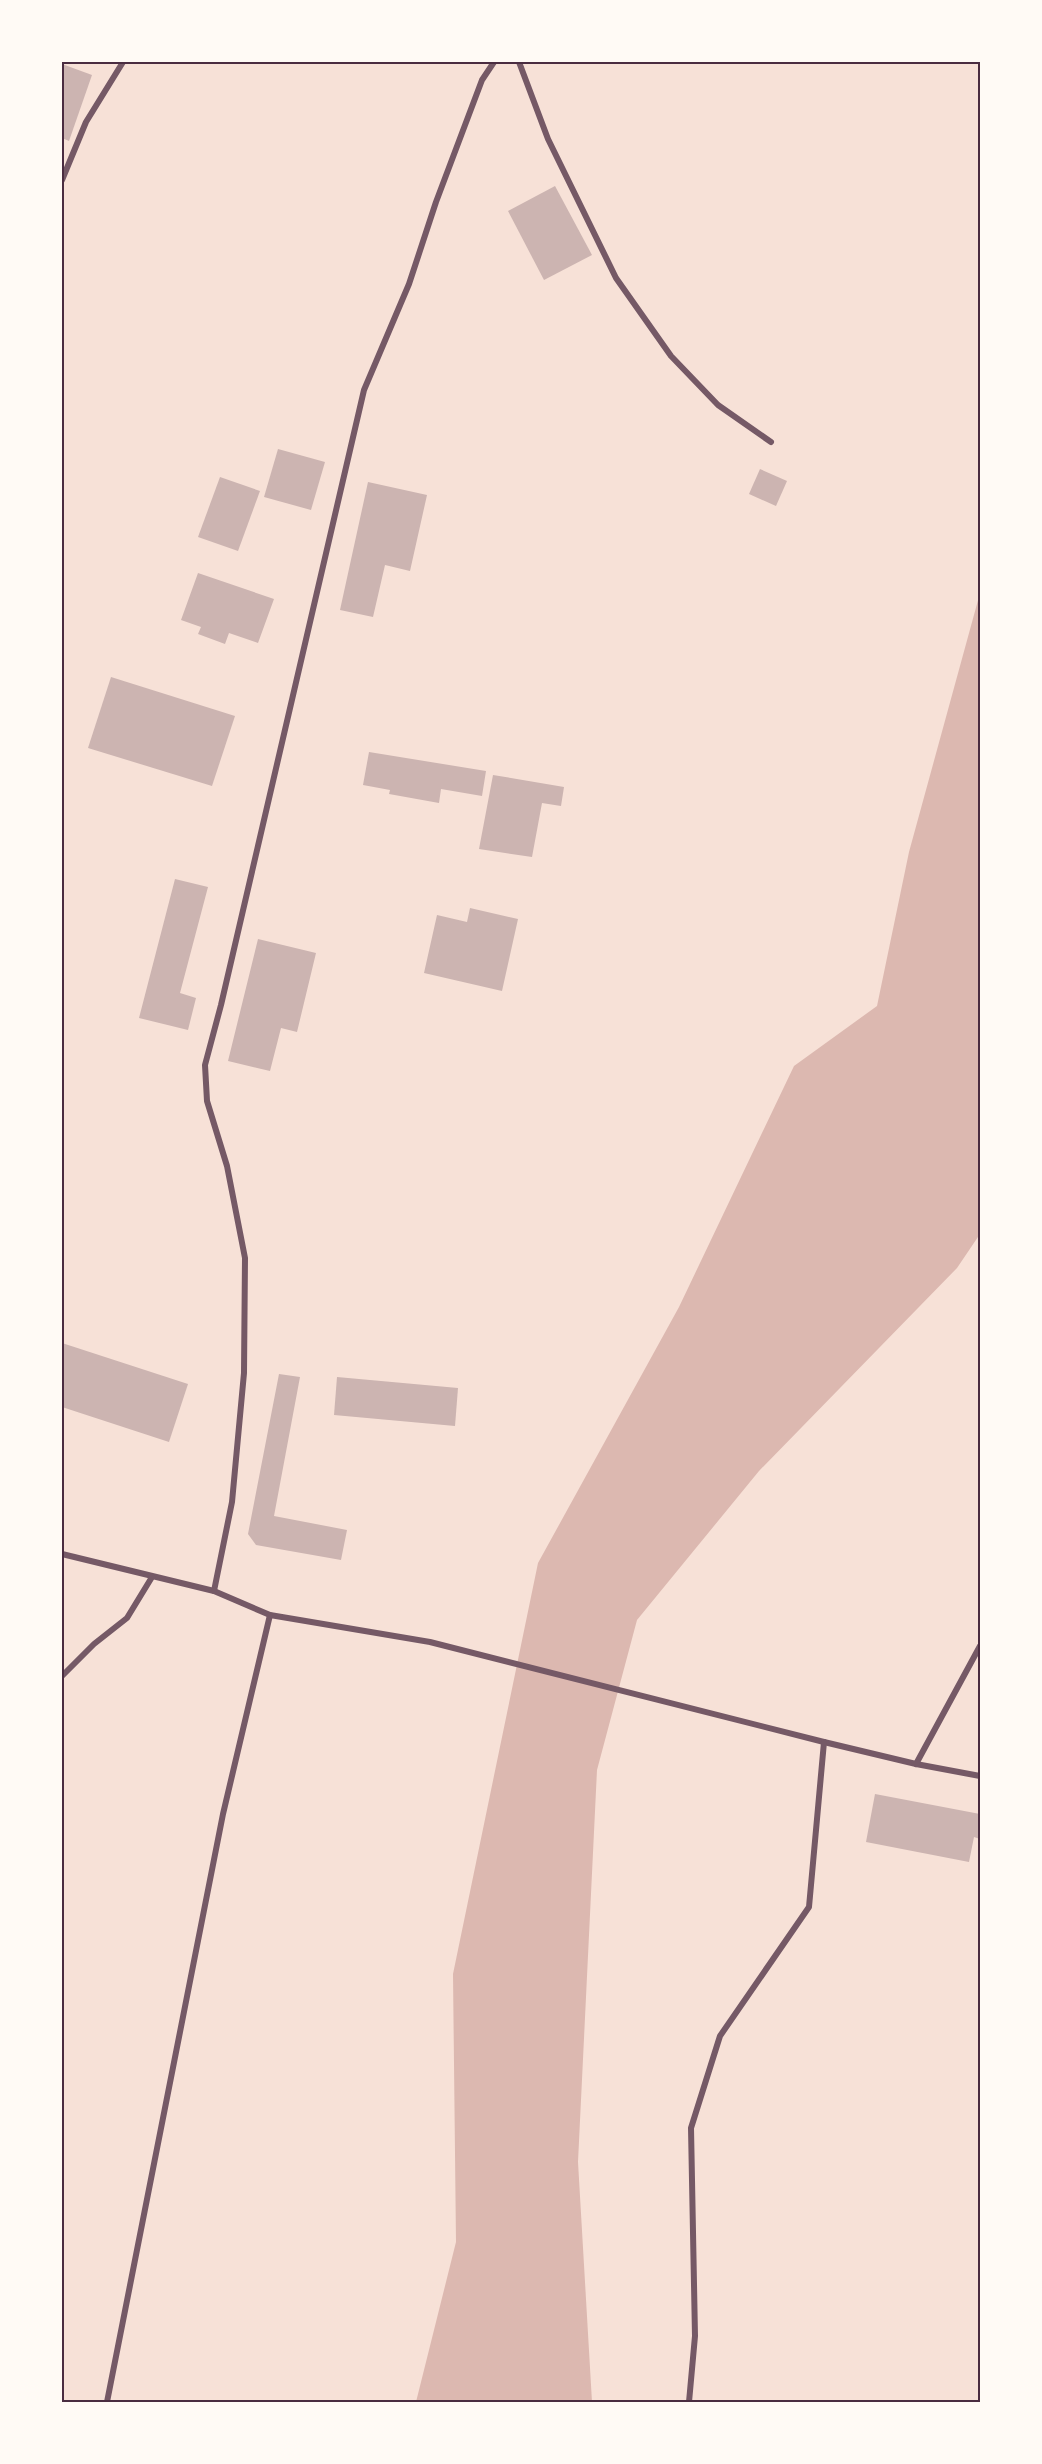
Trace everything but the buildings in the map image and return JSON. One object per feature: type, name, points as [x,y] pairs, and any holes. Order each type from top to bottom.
[{"type":"street","points":[[62,180],[86,122],[123,62]]},
{"type":"street","points":[[214,1591],[232,1502],[243,1385],[245,1258],[227,1166],[207,1101],[205,1065],[221,1005],[364,390],[409,284],[436,202],[482,80],[494,62]]},
{"type":"street","points":[[519,62],[548,139],[616,278],[671,356],[718,405],[771,442]]},
{"type":"street","points":[[62,1554],[214,1591],[270,1615],[430,1642],[824,1742],[916,1764],[981,1776]]},
{"type":"street","points":[[62,1676],[94,1644],[127,1618],[152,1577]]},
{"type":"street","points":[[107,2403],[223,1814],[270,1615]]},
{"type":"street","points":[[916,1764],[981,1646]]},
{"type":"street","points":[[689,2403],[695,2336],[691,2128],[720,2036],[809,1907],[824,1742]]},
{"type":"shaded area","points":[[980,593],[980,1234],[957,1268],[759,1471],[637,1620],[597,1770],[578,2162],[592,2402],[416,2402],[456,2242],[453,1974],[538,1563],[679,1307],[794,1066],[877,1006],[909,852]]}]
